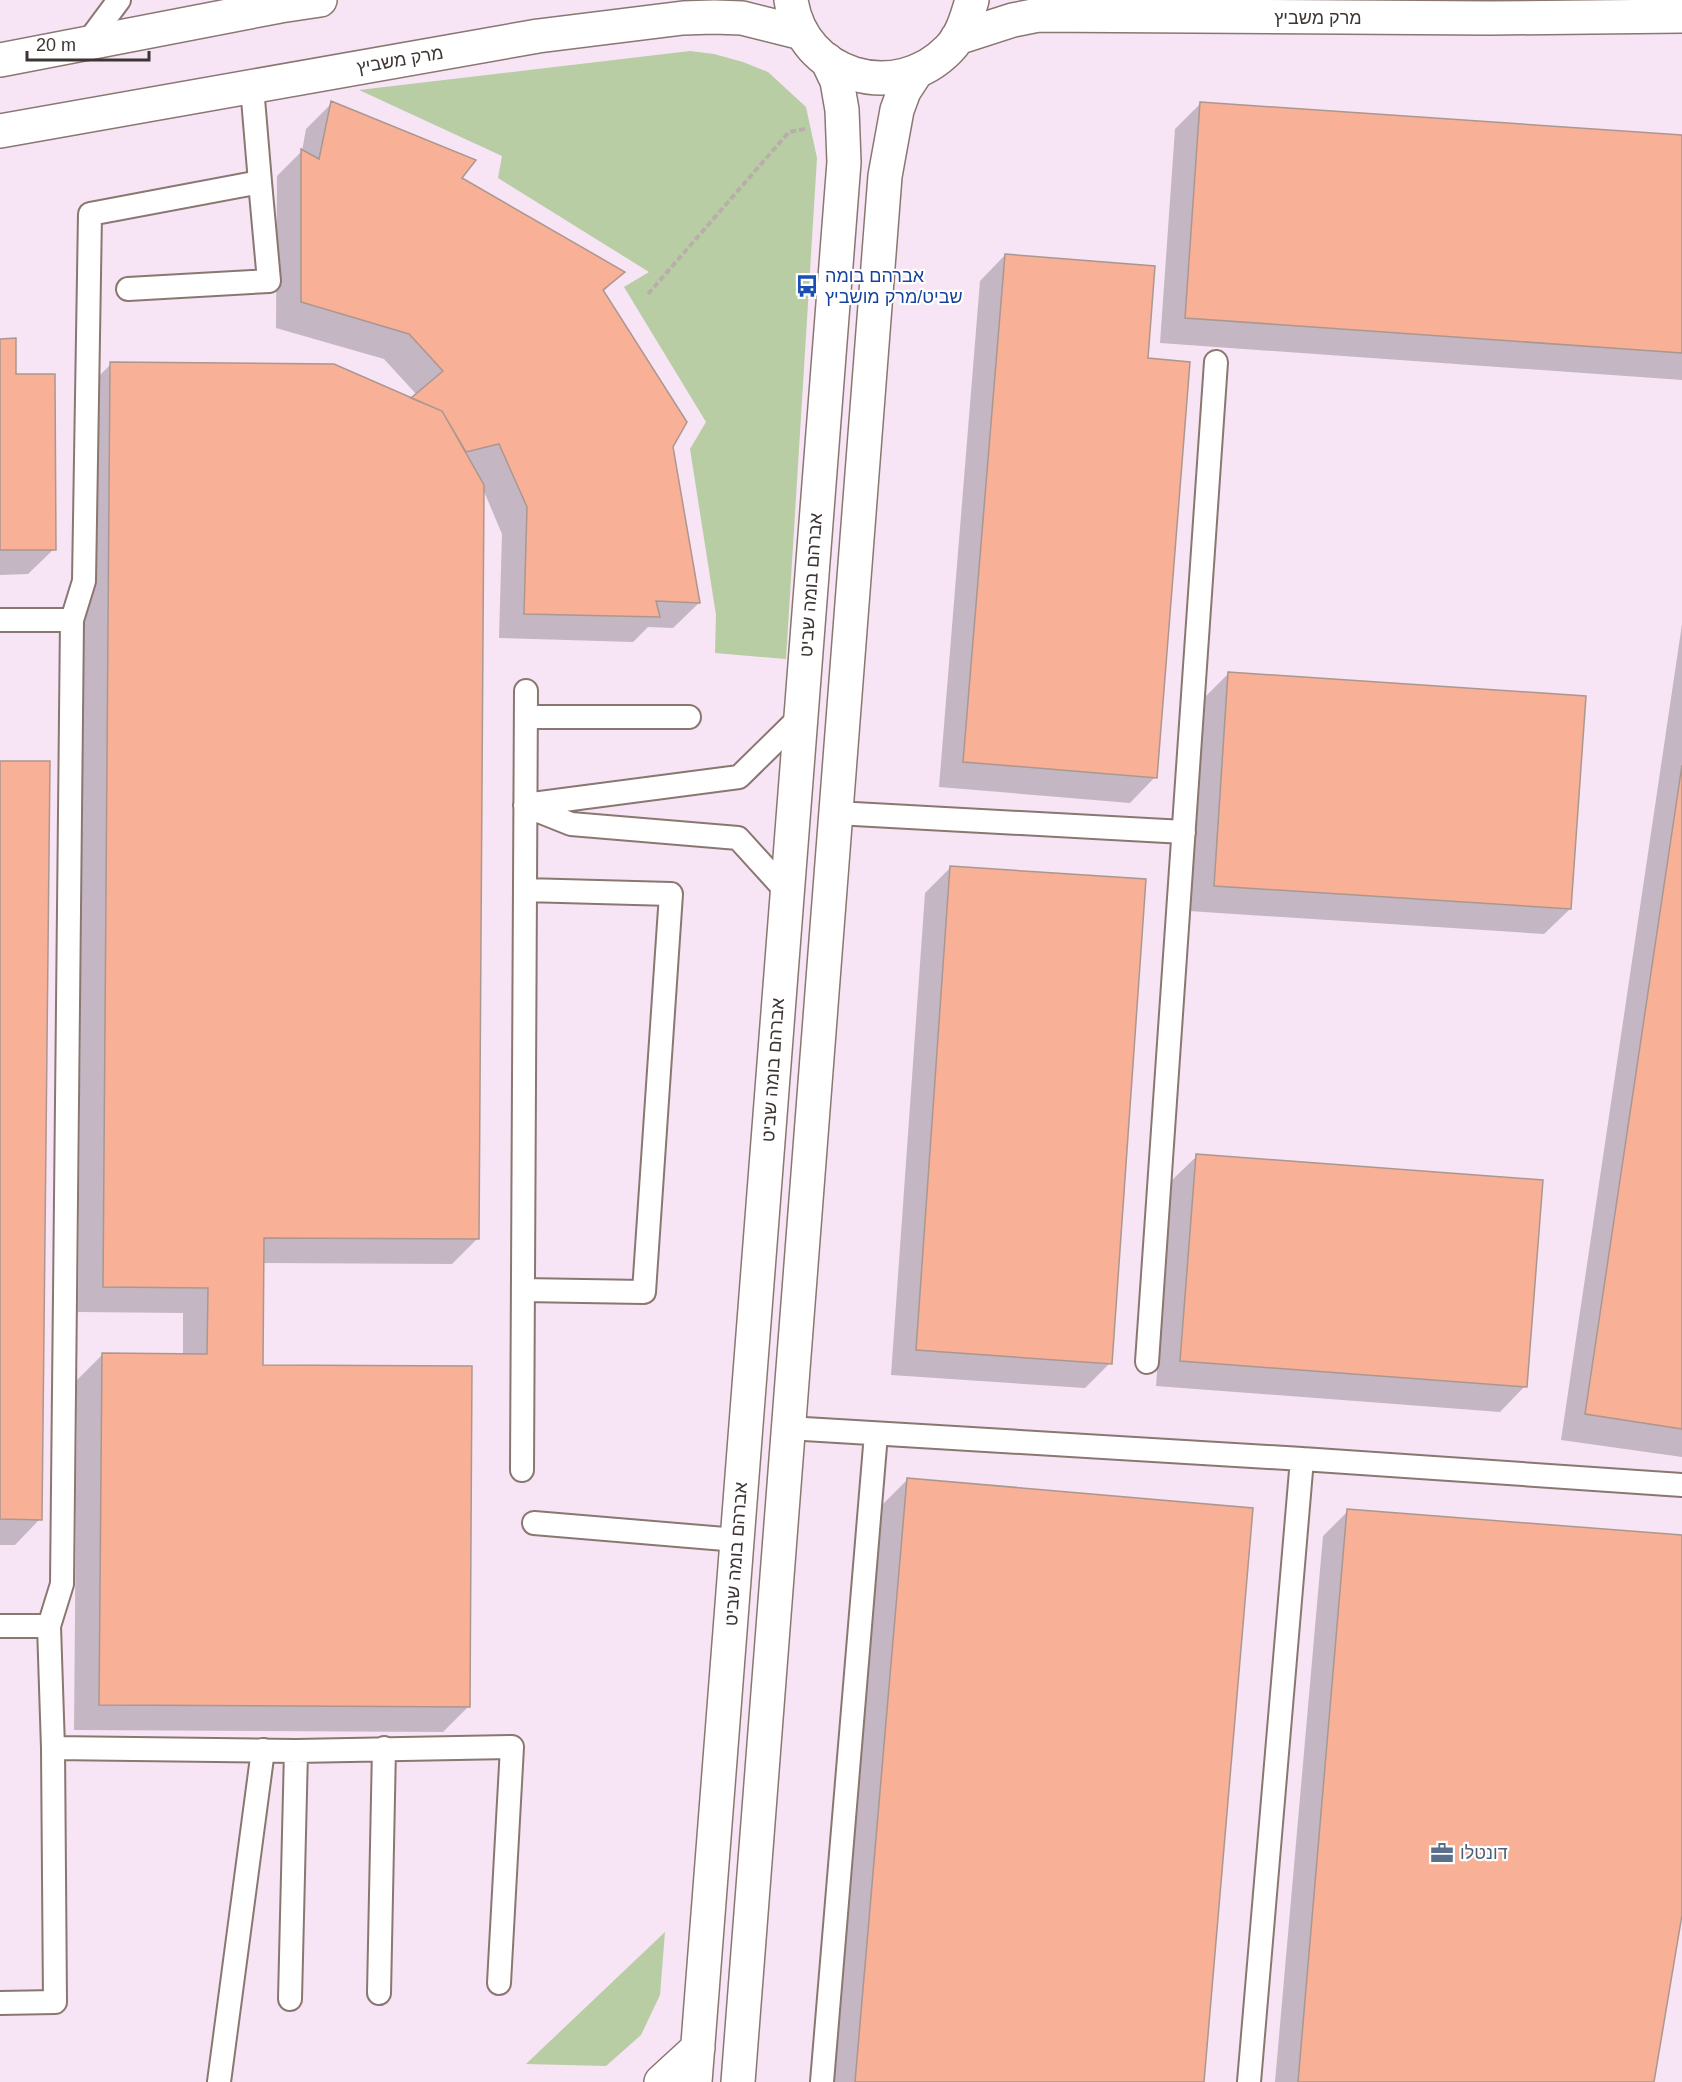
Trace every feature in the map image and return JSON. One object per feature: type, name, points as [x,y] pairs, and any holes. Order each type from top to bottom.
[{"type":"street","points":[[0,60],[266,3],[320,0]]},
{"type":"street","name":"מרק משביץ","points":[[791,0],[802,33],[816,52],[835,66],[857,76],[882,79],[917,71],[936,60],[950,48],[964,27],[972,0]]},
{"type":"street","name":"מרק משביץ","points":[[957,38],[1012,20],[1038,15],[1456,18],[1682,16]]},
{"type":"street","name":"מרק משביץ","points":[[0,131],[538,36],[683,18],[742,18],[802,33]]},
{"type":"street","name":"אברהם בומה שביט","points":[[695,2082],[844,162],[837,81],[827,60]]},
{"type":"street","points":[[738,2082],[885,176],[897,110],[904,91],[917,71]]},
{"type":"street","points":[[661,2082],[698,2048]]},
{"type":"lane","points":[[87,43],[119,0]]},
{"type":"lane","points":[[128,289],[269,281],[252,87]]},
{"type":"lane","points":[[0,2003],[55,2002],[53,1748],[49,1626],[62,1584],[72,620],[84,581],[90,214],[260,182]]},
{"type":"lane","points":[[1147,1362],[1216,362]]},
{"type":"lane","points":[[0,620],[72,620]]},
{"type":"lane","points":[[522,1470],[526,691]]},
{"type":"lane","points":[[526,717],[688,717]]},
{"type":"lane","points":[[525,805],[739,777],[800,717]]},
{"type":"lane","points":[[525,805],[571,824],[738,838],[787,892]]},
{"type":"lane","points":[[836,813],[1184,832]]},
{"type":"lane","points":[[523,1290],[644,1292],[671,894],[525,890]]},
{"type":"lane","points":[[788,1428],[1682,1485]]},
{"type":"lane","points":[[822,2082],[876,1434]]},
{"type":"lane","points":[[1249,2082],[1302,1459]]},
{"type":"lane","points":[[534,1523],[737,1540]]},
{"type":"lane","points":[[0,1626],[49,1626]]},
{"type":"lane","points":[[53,1748],[296,1751],[512,1747],[499,1983]]},
{"type":"lane","points":[[379,1993],[384,1748]]},
{"type":"lane","points":[[219,2082],[263,1750]]},
{"type":"lane","points":[[290,1999],[296,1751]]},
{"type":"path","points":[[648,294],[789,132],[842,123]]},
{"type":"shaded area","points":[[0,0],[1682,0],[1682,2082],[0,2082]]},
{"type":"green space","points":[[690,51],[714,54],[768,72],[806,107],[817,158],[786,659],[715,653],[716,615],[690,449],[706,422],[624,287],[649,272],[498,178],[502,156],[359,90]]},
{"type":"green space","points":[[665,1932],[660,1995],[641,2035],[606,2066],[526,2064]]},
{"type":"building","points":[[331,101],[476,160],[462,178],[625,272],[603,290],[687,422],[673,447],[700,603],[656,601],[660,617],[524,614],[527,507],[499,444],[466,452],[442,411],[411,398],[443,371],[409,334],[301,302],[301,149],[319,159]]},
{"type":"building","points":[[1200,102],[1682,135],[1682,353],[1185,318]]},
{"type":"building","points":[[1005,254],[1155,266],[1148,358],[1190,362],[1157,778],[963,762]]},
{"type":"building","points":[[16,338],[16,374],[55,374],[56,550],[0,550],[0,339]]},
{"type":"building","points":[[110,362],[334,364],[442,411],[484,485],[479,1239],[264,1238],[263,1365],[472,1366],[470,1707],[99,1705],[102,1353],[207,1354],[208,1288],[103,1287]]},
{"type":"building","points":[[1228,672],[1586,696],[1571,909],[1214,886]]},
{"type":"building","points":[[0,761],[50,761],[42,1520],[0,1519]]},
{"type":"building","points":[[1682,765],[1682,1429],[1585,1414]]},
{"type":"building","points":[[950,866],[1146,879],[1112,1364],[916,1350]]},
{"type":"building","points":[[1196,1154],[1543,1180],[1527,1387],[1180,1361]]},
{"type":"building","points":[[907,1478],[1253,1508],[1204,2082],[855,2082]]},
{"type":"building","points":[[1347,1509],[1682,1535],[1682,1915],[1654,2082],[1298,2082]]},
{"type":"place","name":"אברהם בומה שביט/מרק מושביץ","points":[[807,286]]},
{"type":"place","name":"דונטלו","points":[[1442,1853]]}]
